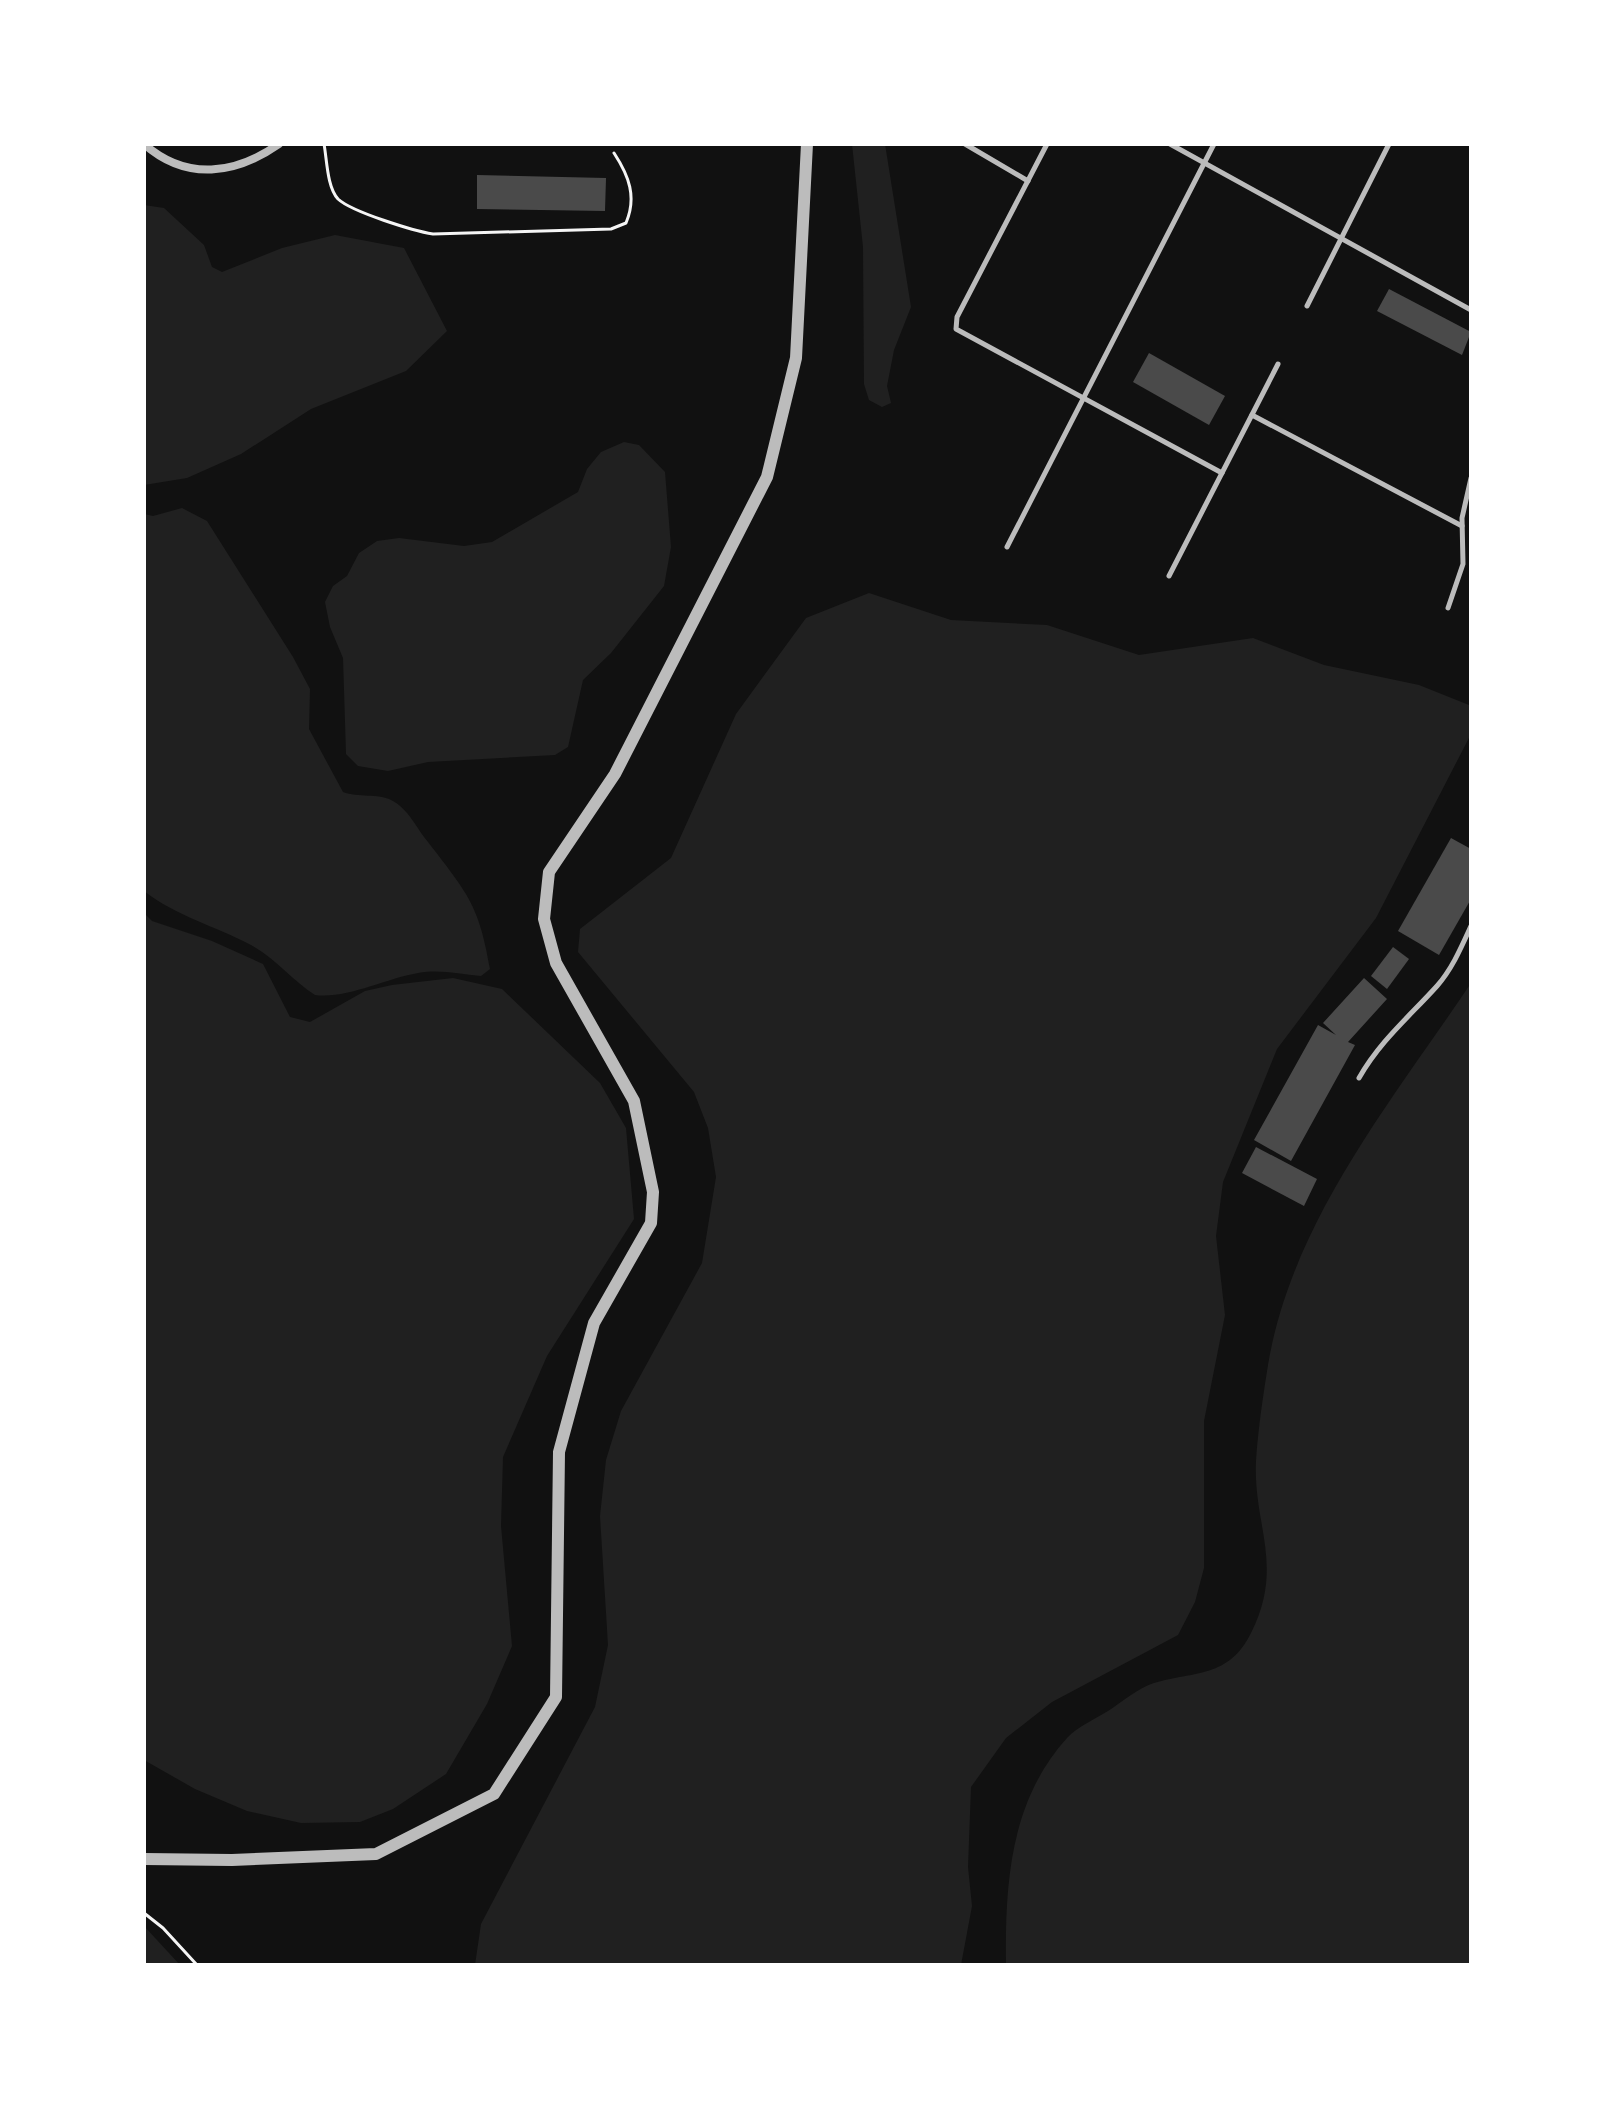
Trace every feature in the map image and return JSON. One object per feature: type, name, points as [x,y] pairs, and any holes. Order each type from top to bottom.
[{"type":"street","points":[[144,144],[185,165],[221,171],[255,161],[279,144]]},
{"type":"street","points":[[144,1859],[232,1860],[376,1854],[494,1794],[556,1697],[559,1452],[594,1323],[651,1223],[653,1192],[634,1101],[556,963],[544,919],[549,872],[615,774],[767,477],[796,358],[807,144]]},
{"type":"lane","points":[[965,144],[1028,181]]},
{"type":"lane","points":[[1047,144],[957,317],[956,329],[1222,473]]},
{"type":"lane","points":[[1170,144],[1471,310]]},
{"type":"lane","points":[[1007,547],[1214,144]]},
{"type":"lane","points":[[1307,306],[1389,144]]},
{"type":"lane","points":[[1169,576],[1278,364]]},
{"type":"lane","points":[[1252,415],[1462,526]]},
{"type":"lane","points":[[1448,608],[1463,564],[1462,526],[1471,478]]},
{"type":"lane","points":[[1359,1078],[1385,1038],[1438,985],[1457,958],[1471,926]]},
{"type":"path","points":[[324,144],[332,187],[338,199],[410,230],[433,234],[611,229],[626,223],[632,199],[629,180],[614,153]]},
{"type":"path","points":[[144,1913],[163,1928],[197,1965]]},
{"type":"shaded area","points":[[852,144],[885,144],[911,307],[894,350],[887,386],[891,403],[882,407],[869,400],[864,384],[863,247]]},
{"type":"shaded area","points":[[144,205],[164,208],[204,245],[212,267],[222,272],[282,248],[335,235],[404,248],[447,331],[406,371],[311,409],[241,454],[187,478],[144,485]]},
{"type":"shaded area","points":[[624,442],[639,445],[665,472],[671,547],[664,586],[611,653],[583,680],[568,747],[555,755],[428,762],[388,771],[358,766],[346,754],[343,658],[330,627],[325,602],[333,586],[347,576],[359,553],[377,541],[399,538],[464,546],[492,542],[578,492],[587,469],[601,452]]},
{"type":"shaded area","points":[[182,508],[207,521],[293,657],[310,689],[309,729],[343,792],[380,797],[397,804],[462,887],[476,914],[486,947],[490,969],[481,976],[426,972],[340,994],[315,995],[260,950],[169,907],[144,891],[144,514],[153,516]]},
{"type":"shaded area","points":[[869,593],[951,620],[1047,625],[1139,655],[1253,638],[1324,665],[1419,685],[1469,705],[1471,734],[1376,918],[1277,1049],[1223,1182],[1216,1236],[1225,1315],[1204,1421],[1204,1568],[1195,1602],[1178,1635],[1052,1702],[1006,1738],[971,1787],[968,1867],[972,1906],[961,1965],[475,1965],[481,1924],[595,1707],[608,1645],[600,1516],[606,1460],[621,1411],[702,1263],[716,1177],[708,1128],[694,1092],[578,952],[580,929],[671,858],[736,714],[806,618]]},
{"type":"shaded area","points":[[144,913],[152,921],[212,941],[263,964],[290,1017],[310,1022],[365,991],[392,985],[453,978],[502,989],[600,1083],[626,1128],[634,1219],[547,1356],[503,1457],[501,1526],[512,1646],[487,1704],[446,1774],[393,1809],[360,1822],[301,1823],[247,1811],[195,1789],[144,1760]]},
{"type":"shaded area","points":[[1471,983],[1471,1965],[1006,1965],[1007,1904],[1015,1844],[1022,1816],[1048,1762],[1067,1738],[1136,1692],[1148,1685],[1221,1665],[1242,1648],[1251,1633],[1266,1587],[1267,1566],[1256,1461],[1268,1365],[1280,1312],[1299,1261],[1349,1164]]},
{"type":"shaded area","points":[[144,1926],[180,1965],[144,1965]]},
{"type":"building","points":[[477,175],[606,178],[605,211],[477,209]]},
{"type":"building","points":[[1389,289],[1471,332],[1462,355],[1377,311]]},
{"type":"building","points":[[1149,353],[1225,396],[1209,425],[1133,382]]},
{"type":"building","points":[[1451,838],[1471,849],[1471,899],[1439,955],[1398,931]]},
{"type":"building","points":[[1393,947],[1409,959],[1387,989],[1371,976]]},
{"type":"building","points":[[1364,978],[1387,999],[1348,1042],[1355,1045],[1291,1161],[1254,1140],[1318,1025],[1336,1035],[1323,1023]]},
{"type":"building","points":[[1256,1147],[1317,1179],[1304,1206],[1242,1173]]}]
